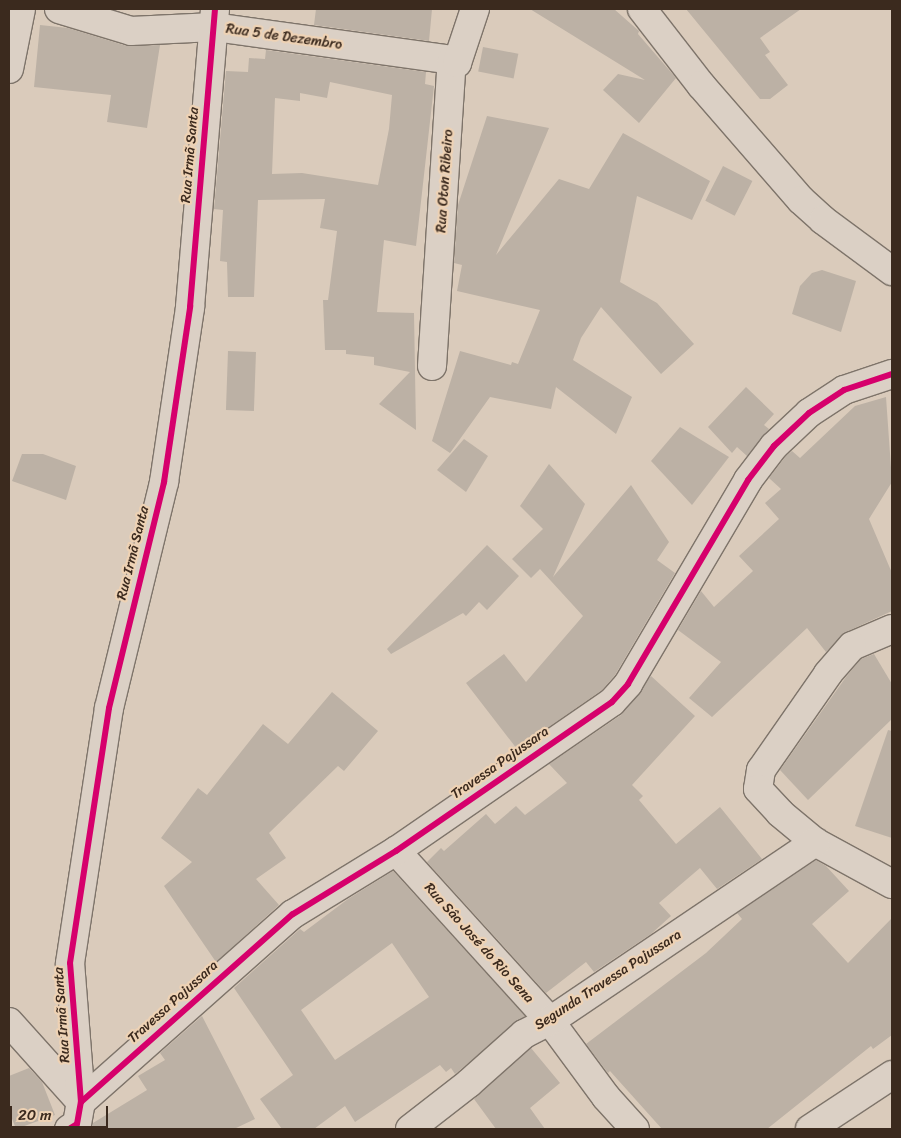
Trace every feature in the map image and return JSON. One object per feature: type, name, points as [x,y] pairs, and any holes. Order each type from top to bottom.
[{"type":"street","points":[[9,69],[21,9]]},
{"type":"street","name":"Rua 5 de Dezembro","points":[[59,9],[131,31],[214,18],[452,60]]},
{"type":"street","points":[[452,60],[457,64],[475,9]]},
{"type":"street","points":[[642,9],[701,84],[801,200],[822,220],[892,271]]},
{"type":"street","name":"Rua Irmã Santa","points":[[81,1102],[70,962],[109,708],[167,462],[190,307],[214,18]]},
{"type":"street","name":"Rua Oton Ribeiro","points":[[432,366],[452,60]]},
{"type":"street","name":"Travessa Pajussara","points":[[81,1102],[284,921],[396,851],[612,702],[628,684],[748,480],[774,446],[809,413],[844,390],[892,374]]},
{"type":"street","points":[[892,629],[852,646],[828,674],[761,770],[758,789],[780,813],[815,842],[892,884]]},
{"type":"street","name":"Segunda Travessa Pajussara","points":[[410,1129],[469,1083],[524,1034],[550,1021],[815,842]]},
{"type":"street","name":"Rua Sâo José do Rio Sena","points":[[396,851],[550,1021],[606,1097],[635,1129]]},
{"type":"street","points":[[9,1022],[81,1102],[77,1124],[69,1129]]},
{"type":"street","points":[[810,1129],[892,1075]]},
{"type":"building","points":[[316,9],[432,9],[429,41],[314,25]]},
{"type":"building","points":[[530,9],[614,9],[639,31],[638,34],[676,78],[639,123],[603,90],[618,74],[645,80]]},
{"type":"building","points":[[686,9],[801,9],[760,38],[770,52],[765,55],[788,85],[770,99],[760,99]]},
{"type":"building","points":[[40,25],[68,28],[127,46],[160,45],[147,128],[107,122],[111,95],[34,87]]},
{"type":"building","points":[[483,47],[518,54],[514,78],[478,72]]},
{"type":"building","points":[[266,50],[426,72],[425,84],[434,86],[416,246],[384,240],[377,312],[414,313],[416,430],[379,404],[410,372],[374,365],[374,357],[346,354],[346,350],[325,350],[323,300],[328,300],[337,231],[320,228],[325,199],[258,200],[254,297],[228,297],[227,262],[220,261],[223,210],[214,209],[226,71],[248,72],[249,58],[265,59]],"holes":[[[330,82],[392,95],[389,129],[378,185],[302,173],[272,174],[275,98],[300,101],[300,93],[327,98]]]},
{"type":"building","points":[[487,116],[549,128],[496,255],[559,179],[589,189],[623,133],[710,181],[692,220],[637,196],[620,282],[657,303],[694,344],[661,374],[601,307],[581,338],[573,360],[632,397],[616,434],[556,387],[551,409],[490,397],[450,453],[432,441],[460,351],[511,365],[512,362],[518,364],[540,310],[457,291],[462,265],[454,263],[458,205]]},
{"type":"building","points":[[723,166],[752,181],[735,216],[705,201]]},
{"type":"building","points":[[822,270],[856,281],[841,332],[792,314],[800,286],[812,273]]},
{"type":"building","points":[[228,351],[256,352],[254,411],[226,410]]},
{"type":"building","points":[[746,387],[774,414],[764,425],[769,429],[747,456],[737,447],[732,453],[708,427]]},
{"type":"building","points":[[886,397],[892,482],[869,519],[892,573],[892,611],[846,632],[826,652],[807,628],[712,717],[689,698],[721,662],[678,630],[701,591],[714,607],[753,571],[739,556],[779,519],[765,503],[781,489],[769,478],[786,456],[792,451],[800,458],[855,406]]},
{"type":"building","points":[[680,427],[729,457],[692,505],[651,461]]},
{"type":"building","points":[[464,439],[488,456],[466,492],[437,470]]},
{"type":"building","points":[[22,454],[43,454],[76,466],[66,500],[12,481]]},
{"type":"building","points":[[549,464],[585,504],[553,577],[631,485],[669,542],[657,560],[675,573],[615,675],[602,690],[517,749],[466,683],[504,654],[526,682],[583,616],[540,569],[531,578],[512,559],[543,529],[520,506]]},
{"type":"building","points":[[487,545],[519,576],[487,610],[479,602],[466,616],[463,613],[391,654],[387,649]]},
{"type":"building","points":[[874,654],[892,684],[892,719],[808,800],[780,770],[846,677],[861,659]]},
{"type":"building","points":[[651,676],[695,716],[632,785],[643,796],[639,800],[676,844],[720,807],[762,859],[717,889],[700,868],[659,903],[671,916],[651,934],[594,972],[586,962],[546,993],[427,862],[441,848],[444,851],[486,814],[495,824],[516,806],[525,815],[567,783],[549,764],[621,715]]},
{"type":"building","points":[[332,692],[378,731],[344,771],[338,766],[269,833],[286,858],[256,879],[279,905],[216,962],[164,886],[192,862],[161,838],[198,788],[207,795],[263,724],[288,744]]},
{"type":"building","points":[[888,730],[892,731],[892,838],[855,826]]},
{"type":"building","points":[[816,860],[826,866],[849,891],[812,924],[848,963],[892,918],[892,1035],[873,1049],[871,1046],[767,1129],[662,1129],[610,1071],[608,1073],[586,1044],[706,953],[742,919],[737,913]]},
{"type":"building","points":[[393,871],[525,1016],[455,1074],[451,1068],[446,1072],[440,1065],[355,1122],[345,1106],[314,1129],[282,1129],[260,1099],[293,1075],[234,988],[300,929],[304,932],[348,899]],"holes":[[[392,943],[429,997],[335,1060],[301,1010]]]},
{"type":"building","points":[[202,1016],[255,1119],[234,1129],[91,1129],[93,1123],[147,1090],[138,1076],[165,1060],[160,1053]]},
{"type":"building","points":[[531,1048],[560,1083],[530,1108],[545,1129],[496,1129],[474,1099]]},
{"type":"building","points":[[29,1068],[42,1082],[55,1115],[16,1129],[9,1111],[9,1076]]},
{"type":"cycle path","points":[[69,1129],[77,1124],[81,1102],[70,963],[109,708],[164,482],[190,307],[215,9]]},
{"type":"cycle path","points":[[81,1102],[293,914],[396,851],[612,702],[628,684],[748,480],[774,446],[809,413],[844,390],[892,374]]}]
